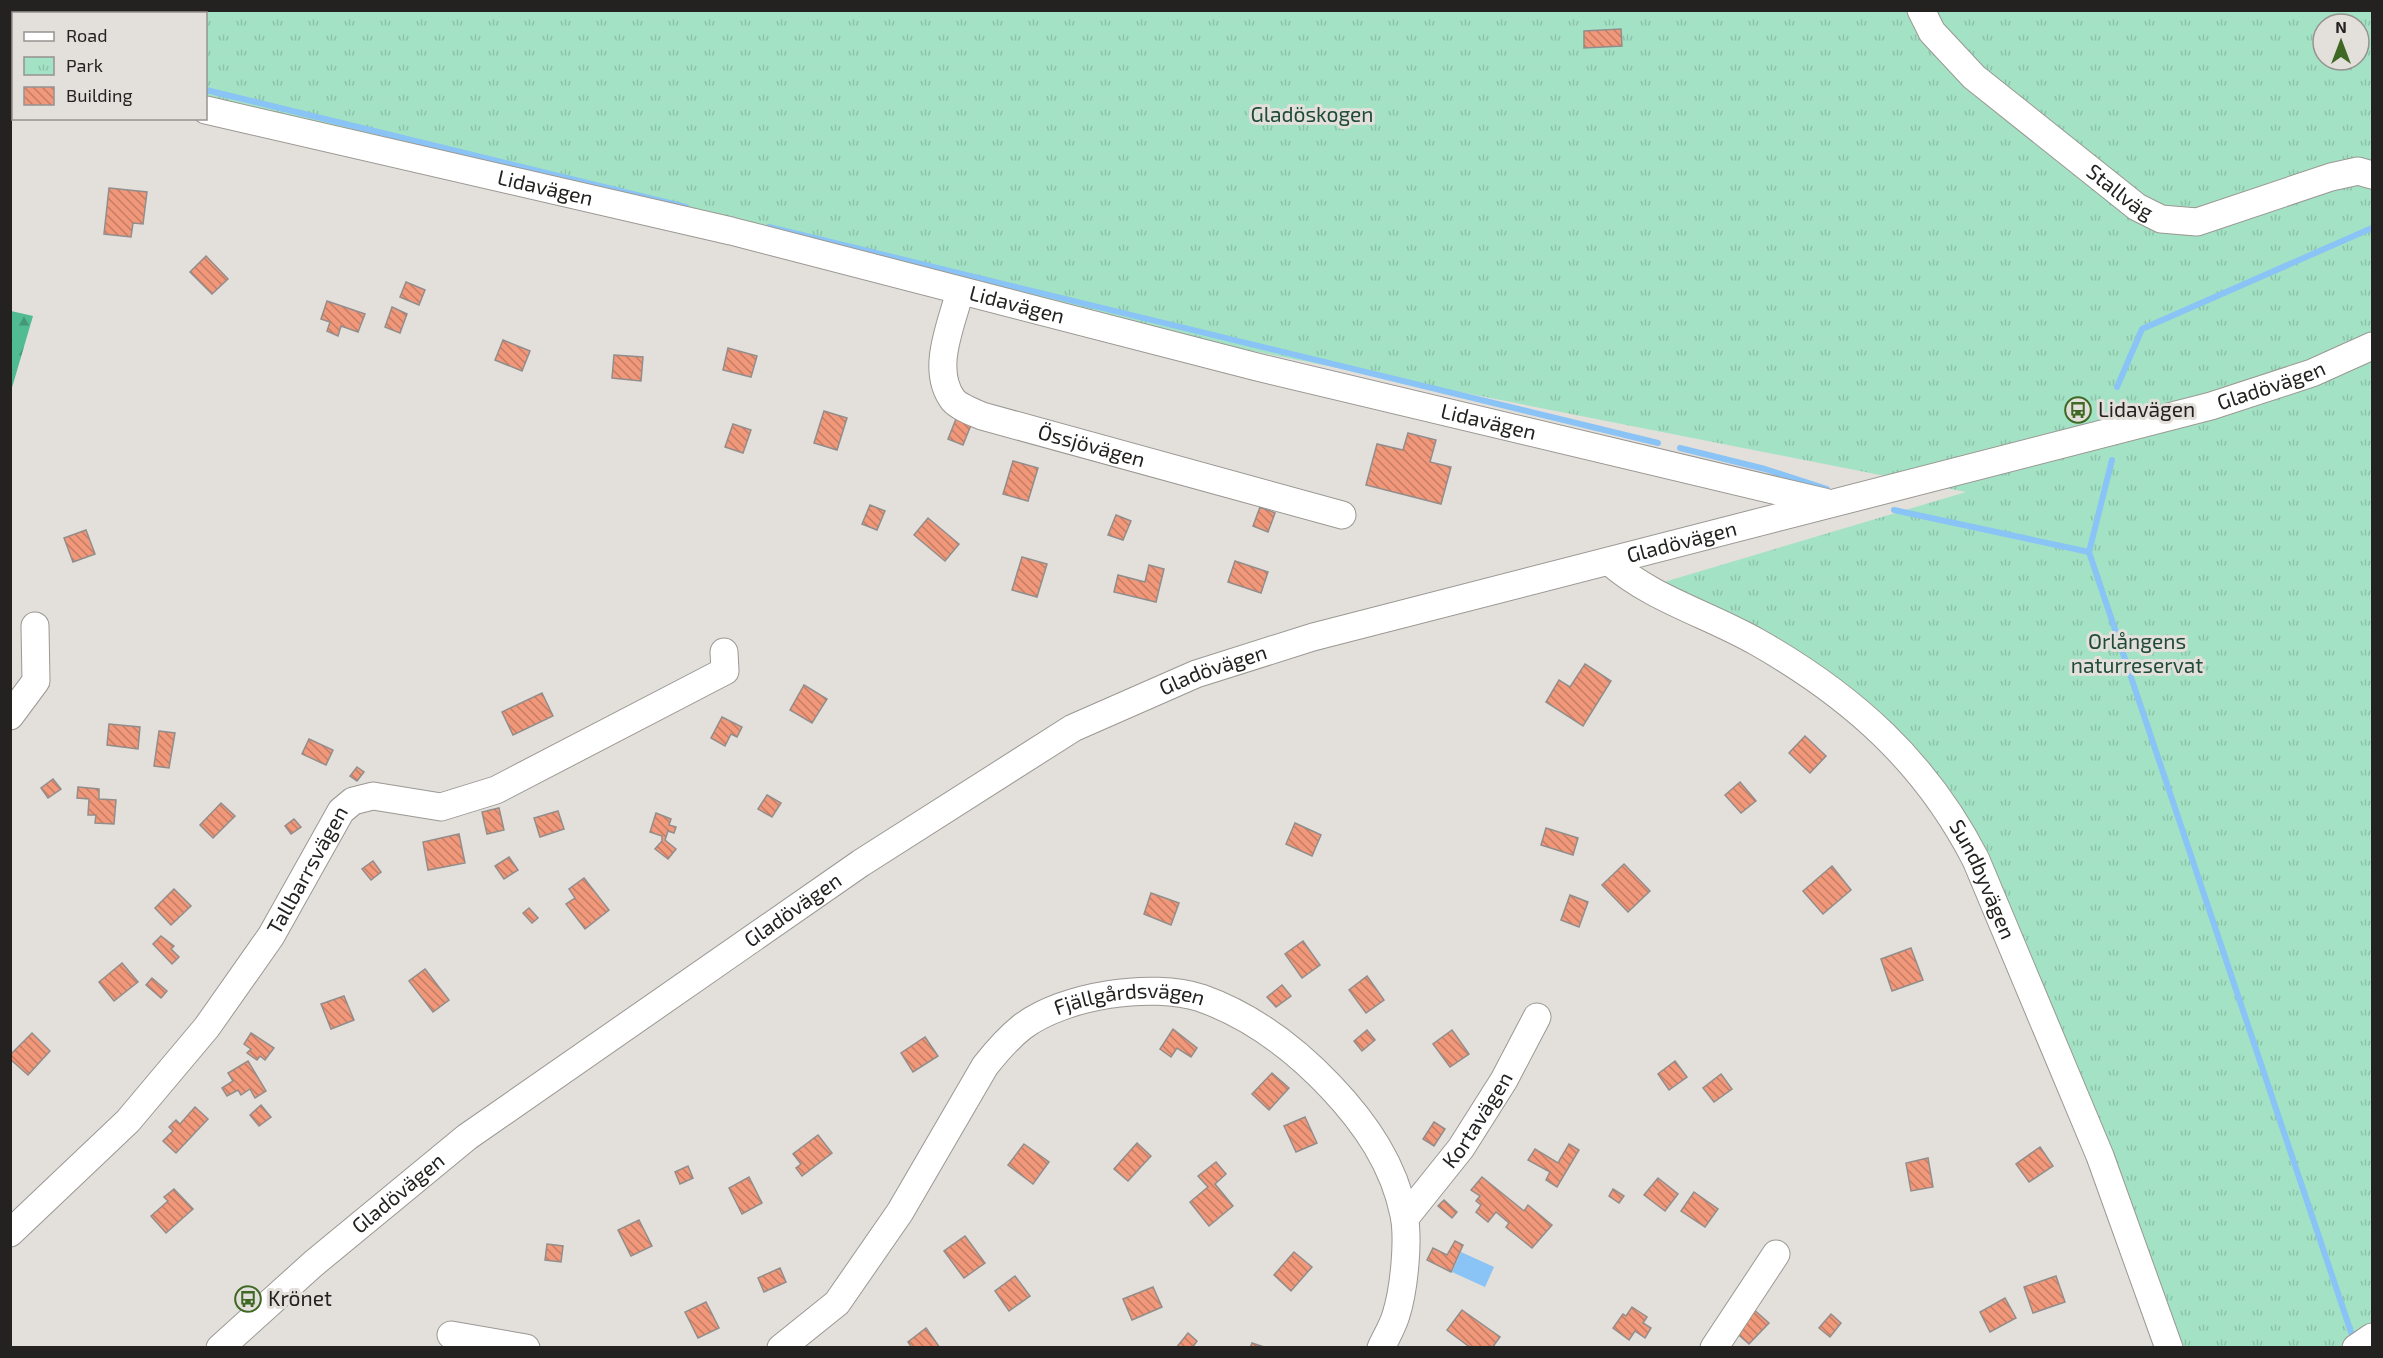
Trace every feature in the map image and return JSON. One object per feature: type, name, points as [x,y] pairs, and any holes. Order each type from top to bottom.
[{"type":"street","name":"Stallväg","points":[[1921,10],[1932,32],[1974,77],[2136,207],[2161,219],[2197,222],[2331,177],[2358,171],[2373,175]]},
{"type":"street","name":"Lidavägen","points":[[207,110],[719,228],[1269,369],[1828,502]]},
{"type":"street","name":"Össjövägen","points":[[960,291],[942,359],[944,382],[955,402],[982,416],[1342,515]]},
{"type":"street","name":"Gladövägen","points":[[220,1347],[313,1264],[467,1137],[861,863],[1073,728],[1196,674],[1313,637],[1458,598],[1610,562],[1828,502],[1973,469],[2211,406],[2312,373],[2373,346]]},
{"type":"street","name":"Sundbyvägen","points":[[1610,562],[1642,587],[1757,642],[1818,681],[1900,749],[1957,822],[1976,860],[2100,1156],[2169,1347]]},
{"type":"street","points":[[10,716],[36,681],[35,626]]},
{"type":"street","name":"Tallbarrsvägen","points":[[10,1233],[128,1121],[196,1040],[271,936],[340,811],[353,801],[373,795],[441,807],[496,790],[726,671],[724,652]]},
{"type":"street","name":"Fjällgårdsvägen","points":[[781,1347],[837,1304],[900,1212],[979,1076],[997,1052],[1024,1025],[1076,1001],[1151,990],[1199,998],[1241,1015],[1303,1058],[1353,1111],[1395,1181],[1405,1218],[1405,1255],[1396,1314],[1381,1347]]},
{"type":"street","name":"Kortavägen","points":[[1405,1218],[1461,1148],[1504,1080],[1538,1017]]},
{"type":"street","points":[[1714,1347],[1776,1254]]},
{"type":"street","points":[[451,1335],[526,1347]]},
{"type":"street","points":[[2356,1347],[2373,1337]]},
{"type":"green space","name":"Orlångens naturreservat","points":[[11,10],[2372,11],[2372,1347],[2184,1347],[2051,1011],[1941,780],[1654,585],[1966,492],[1192,339],[207,97],[207,12],[12,12],[12,50]]},
{"type":"green space","points":[[10,311],[33,316],[11,391]]},
{"type":"water","points":[[1461,1252],[1494,1267],[1485,1287],[1452,1272]]},
{"type":"building","points":[[1621,29],[1622,46],[1584,48],[1584,31]]},
{"type":"building","points":[[109,188],[147,192],[143,224],[133,223],[131,237],[104,234]]},
{"type":"building","points":[[206,256],[228,279],[212,294],[190,272]]},
{"type":"building","points":[[406,282],[425,290],[419,305],[400,297]]},
{"type":"building","points":[[327,301],[365,314],[358,332],[341,326],[338,336],[327,331],[330,322],[321,319]]},
{"type":"building","points":[[392,307],[407,314],[400,333],[385,327]]},
{"type":"building","points":[[503,340],[530,351],[522,371],[495,360]]},
{"type":"building","points":[[728,348],[757,356],[751,377],[723,370]]},
{"type":"building","points":[[614,355],[643,357],[641,381],[612,378]]},
{"type":"building","points":[[824,411],[847,418],[837,450],[814,443]]},
{"type":"building","points":[[956,419],[971,425],[963,445],[948,439]]},
{"type":"building","points":[[733,424],[751,430],[743,453],[725,447]]},
{"type":"building","points":[[1408,433],[1436,440],[1430,462],[1451,467],[1441,504],[1366,485],[1377,444],[1403,450]]},
{"type":"building","points":[[1013,461],[1038,468],[1028,501],[1003,494]]},
{"type":"building","points":[[870,505],[885,511],[877,530],[862,524]]},
{"type":"building","points":[[1260,507],[1275,513],[1268,532],[1253,526]]},
{"type":"building","points":[[1116,515],[1131,521],[1123,540],[1108,535]]},
{"type":"building","points":[[928,518],[959,544],[945,561],[914,535]]},
{"type":"building","points":[[86,530],[95,554],[73,562],[64,538]]},
{"type":"building","points":[[1022,557],[1047,564],[1037,597],[1012,590]]},
{"type":"building","points":[[1235,561],[1268,572],[1261,593],[1228,582]]},
{"type":"building","points":[[1149,565],[1164,569],[1156,602],[1114,592],[1118,575],[1145,582]]},
{"type":"building","points":[[1585,664],[1611,681],[1583,726],[1546,702],[1559,680],[1570,687]]},
{"type":"building","points":[[804,685],[827,699],[812,723],[790,710]]},
{"type":"building","points":[[542,693],[553,716],[513,735],[502,712]]},
{"type":"building","points":[[722,717],[742,727],[737,737],[731,734],[725,746],[711,738]]},
{"type":"building","points":[[109,724],[140,727],[138,749],[107,745]]},
{"type":"building","points":[[159,731],[175,733],[169,768],[154,766]]},
{"type":"building","points":[[1805,736],[1826,756],[1810,773],[1789,753]]},
{"type":"building","points":[[309,739],[333,750],[326,765],[302,754]]},
{"type":"building","points":[[357,767],[364,772],[357,781],[350,776]]},
{"type":"building","points":[[53,779],[61,789],[48,798],[41,788]]},
{"type":"building","points":[[1740,782],[1756,801],[1741,813],[1725,795]]},
{"type":"building","points":[[78,787],[99,789],[99,799],[116,800],[114,824],[95,823],[96,815],[88,815],[89,799],[77,798]]},
{"type":"building","points":[[767,795],[781,803],[772,817],[758,809]]},
{"type":"building","points":[[221,803],[235,816],[213,838],[200,825]]},
{"type":"building","points":[[499,808],[504,830],[487,834],[482,812]]},
{"type":"building","points":[[558,811],[564,829],[540,837],[534,818]]},
{"type":"building","points":[[656,813],[671,819],[669,825],[676,827],[674,833],[668,831],[665,840],[676,849],[668,859],[655,849],[662,841],[662,836],[650,832]]},
{"type":"building","points":[[294,819],[301,827],[291,834],[285,826]]},
{"type":"building","points":[[1295,823],[1321,835],[1312,856],[1286,844]]},
{"type":"building","points":[[1546,828],[1578,838],[1573,855],[1541,845]]},
{"type":"building","points":[[459,834],[465,863],[428,870],[423,842]]},
{"type":"building","points":[[509,857],[518,870],[504,879],[495,866]]},
{"type":"building","points":[[373,861],[381,872],[371,880],[362,869]]},
{"type":"building","points":[[1624,864],[1650,891],[1628,912],[1602,885]]},
{"type":"building","points":[[1832,866],[1851,890],[1823,914],[1803,891]]},
{"type":"building","points":[[584,878],[609,910],[585,929],[566,904],[575,898],[569,889]]},
{"type":"building","points":[[174,889],[191,906],[171,925],[155,908]]},
{"type":"building","points":[[1151,893],[1179,903],[1171,925],[1144,914]]},
{"type":"building","points":[[1570,895],[1588,902],[1579,927],[1561,920]]},
{"type":"building","points":[[529,908],[538,918],[532,923],[523,913]]},
{"type":"building","points":[[161,936],[174,946],[171,949],[179,957],[172,964],[153,944]]},
{"type":"building","points":[[1303,941],[1320,965],[1302,978],[1285,954]]},
{"type":"building","points":[[1911,948],[1923,980],[1892,991],[1881,959]]},
{"type":"building","points":[[122,963],[138,982],[114,1001],[99,982]]},
{"type":"building","points":[[425,969],[449,1000],[433,1012],[409,981]]},
{"type":"building","points":[[1367,976],[1384,1000],[1366,1013],[1349,990]]},
{"type":"building","points":[[152,978],[167,991],[161,998],[146,985]]},
{"type":"building","points":[[1282,985],[1291,996],[1276,1007],[1267,997]]},
{"type":"building","points":[[344,996],[354,1020],[331,1029],[321,1004]]},
{"type":"building","points":[[1173,1029],[1197,1048],[1191,1057],[1177,1048],[1171,1057],[1160,1049]]},
{"type":"building","points":[[1367,1030],[1375,1040],[1362,1051],[1354,1041]]},
{"type":"building","points":[[1452,1030],[1469,1054],[1450,1067],[1433,1044]]},
{"type":"building","points":[[32,1033],[50,1051],[28,1075],[10,1059],[10,1055]]},
{"type":"building","points":[[251,1033],[274,1048],[265,1060],[260,1056],[257,1060],[247,1053],[251,1049],[244,1044]]},
{"type":"building","points":[[925,1037],[938,1056],[913,1072],[901,1053]]},
{"type":"building","points":[[248,1061],[266,1091],[255,1098],[250,1089],[241,1095],[238,1090],[227,1096],[222,1088],[233,1081],[228,1073]]},
{"type":"building","points":[[1675,1061],[1687,1077],[1669,1090],[1658,1074]]},
{"type":"building","points":[[1272,1073],[1289,1088],[1269,1110],[1252,1094]]},
{"type":"building","points":[[1721,1074],[1732,1089],[1714,1102],[1703,1088]]},
{"type":"building","points":[[261,1105],[271,1117],[259,1126],[250,1115]]},
{"type":"building","points":[[195,1107],[208,1119],[176,1153],[163,1141],[173,1131],[169,1127],[176,1120],[180,1124]]},
{"type":"building","points":[[1305,1117],[1317,1143],[1296,1152],[1284,1126]]},
{"type":"building","points":[[1434,1122],[1445,1129],[1434,1146],[1423,1139]]},
{"type":"building","points":[[818,1135],[832,1153],[802,1176],[796,1168],[801,1164],[793,1154]]},
{"type":"building","points":[[1137,1143],[1151,1156],[1128,1181],[1114,1169]]},
{"type":"building","points":[[1024,1144],[1049,1162],[1033,1184],[1008,1165]]},
{"type":"building","points":[[1569,1144],[1579,1150],[1557,1187],[1546,1180],[1550,1172],[1528,1160],[1535,1149],[1558,1163]]},
{"type":"building","points":[[2040,1147],[2053,1166],[2029,1182],[2016,1164]]},
{"type":"building","points":[[1928,1158],[1933,1187],[1911,1191],[1906,1163]]},
{"type":"building","points":[[1216,1162],[1226,1174],[1215,1184],[1233,1206],[1209,1226],[1190,1202],[1208,1187],[1198,1176]]},
{"type":"building","points":[[688,1166],[693,1178],[680,1184],[675,1172]]},
{"type":"building","points":[[749,1177],[762,1203],[742,1214],[729,1188]]},
{"type":"building","points":[[1482,1177],[1524,1211],[1528,1205],[1552,1225],[1532,1248],[1506,1227],[1509,1223],[1496,1212],[1488,1222],[1476,1212],[1481,1205],[1476,1201],[1480,1196],[1471,1190]]},
{"type":"building","points":[[1658,1178],[1678,1194],[1665,1211],[1644,1195]]},
{"type":"building","points":[[174,1189],[193,1209],[166,1233],[151,1216],[168,1201],[164,1197]]},
{"type":"building","points":[[1613,1189],[1624,1196],[1619,1203],[1609,1196]]},
{"type":"building","points":[[1694,1192],[1718,1209],[1705,1227],[1681,1211]]},
{"type":"building","points":[[1444,1200],[1457,1212],[1452,1218],[1438,1206]]},
{"type":"building","points":[[639,1220],[652,1246],[631,1256],[618,1230]]},
{"type":"building","points":[[965,1236],[985,1263],[964,1278],[944,1251]]},
{"type":"building","points":[[1455,1241],[1463,1245],[1451,1272],[1427,1260],[1433,1248],[1447,1255]]},
{"type":"building","points":[[547,1244],[563,1246],[561,1262],[545,1260]]},
{"type":"building","points":[[1294,1252],[1312,1267],[1291,1291],[1274,1275]]},
{"type":"building","points":[[780,1268],[786,1282],[764,1292],[758,1278]]},
{"type":"building","points":[[1015,1276],[1030,1296],[1009,1311],[995,1291]]},
{"type":"building","points":[[2056,1276],[2065,1302],[2033,1313],[2024,1287]]},
{"type":"building","points":[[1153,1287],[1162,1307],[1132,1320],[1123,1299]]},
{"type":"building","points":[[2005,1298],[2016,1318],[1990,1332],[1980,1312]]},
{"type":"building","points":[[706,1302],[719,1328],[698,1338],[685,1312]]},
{"type":"building","points":[[1632,1307],[1647,1317],[1643,1323],[1651,1328],[1645,1338],[1635,1331],[1629,1340],[1613,1328],[1623,1314],[1626,1316]]},
{"type":"building","points":[[1752,1308],[1769,1323],[1749,1344],[1732,1329]]},
{"type":"building","points":[[1462,1310],[1500,1337],[1492,1348],[1471,1348],[1447,1330]]},
{"type":"building","points":[[1831,1314],[1841,1323],[1830,1337],[1819,1328]]},
{"type":"building","points":[[926,1328],[940,1348],[912,1348],[908,1342]]},
{"type":"building","points":[[1188,1333],[1197,1341],[1192,1348],[1176,1348]]},
{"type":"building","points":[[1252,1343],[1267,1348],[1250,1348]]},
{"type":"waterway","points":[[207,90],[686,207]]},
{"type":"waterway","points":[[769,227],[1658,443]]},
{"type":"waterway","points":[[2117,387],[2142,329],[2372,228]]},
{"type":"waterway","points":[[1680,448],[1765,469],[1827,489]]},
{"type":"waterway","points":[[2089,552],[2112,460]]},
{"type":"waterway","points":[[1894,510],[2089,552],[2354,1341]]},
{"type":"place","name":"Lidavägen","points":[[2078,410]]},
{"type":"place","name":"Krönet","points":[[248,1299]]},
{"type":"park label","name":"Gladöskogen","points":[[1312,115]]}]
